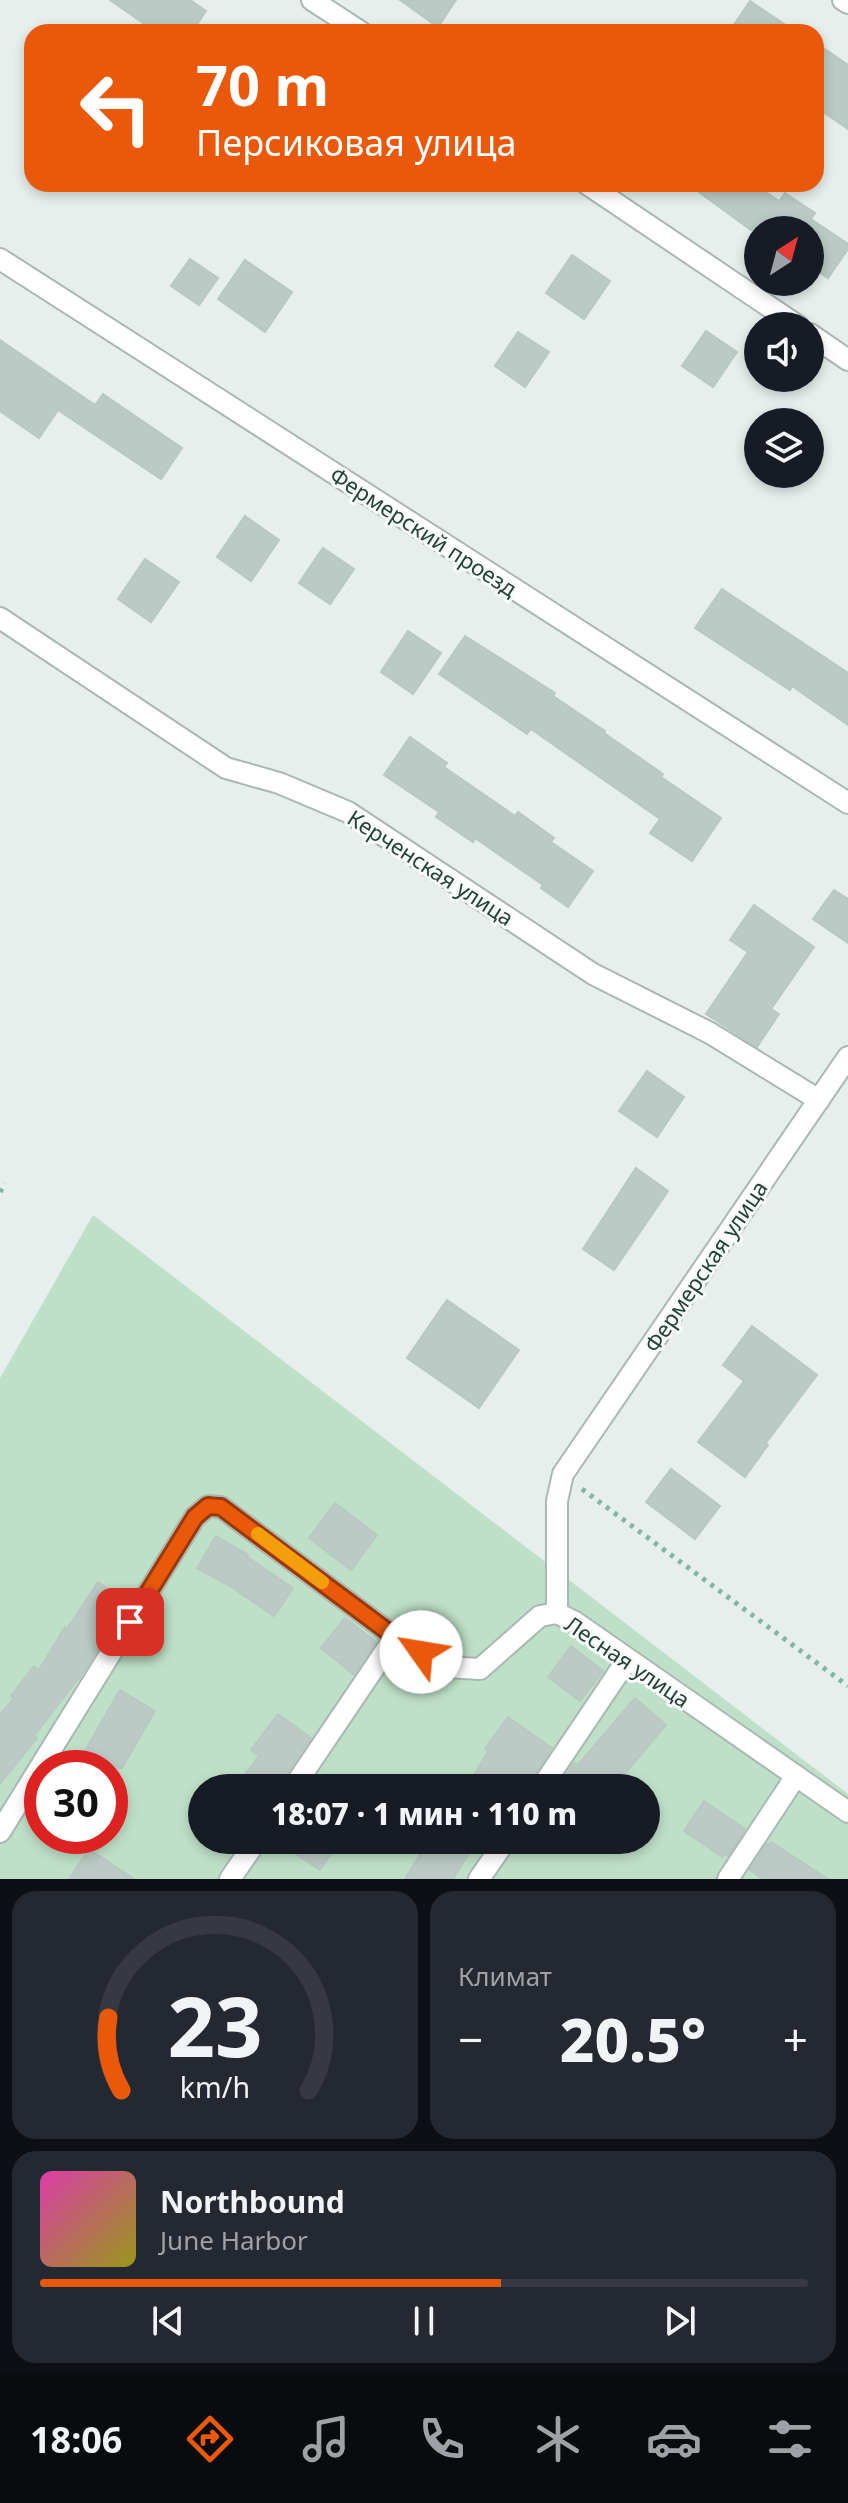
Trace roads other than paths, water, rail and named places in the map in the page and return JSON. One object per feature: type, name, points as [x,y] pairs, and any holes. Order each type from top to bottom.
[{"type":"street","points":[[312,0],[349,24]]},
{"type":"street","points":[[599,192],[777,312]]},
{"type":"street","name":"Фермерский проезд","points":[[0,259],[848,803]]},
{"type":"street","points":[[824,344],[848,360]]},
{"type":"street","name":"Керченская улица","points":[[0,618],[226,768],[279,783],[348,812],[593,974],[710,1033],[819,1100]]},
{"type":"street","name":"Фермерская улица","points":[[557,1613],[557,1501],[563,1474],[848,1057]]},
{"type":"street","name":"Лесная улица","points":[[0,1832],[195,1517],[208,1506],[221,1507],[395,1637],[446,1667],[480,1669],[540,1616],[557,1613],[575,1622],[848,1812]]},
{"type":"street","points":[[302,1774],[395,1637]]},
{"type":"street","points":[[550,1774],[627,1660]]},
{"type":"street","points":[[728,1879],[796,1776]]},
{"type":"street","points":[[230,1879],[247,1854]]},
{"type":"street","points":[[479,1879],[496,1854]]}]
